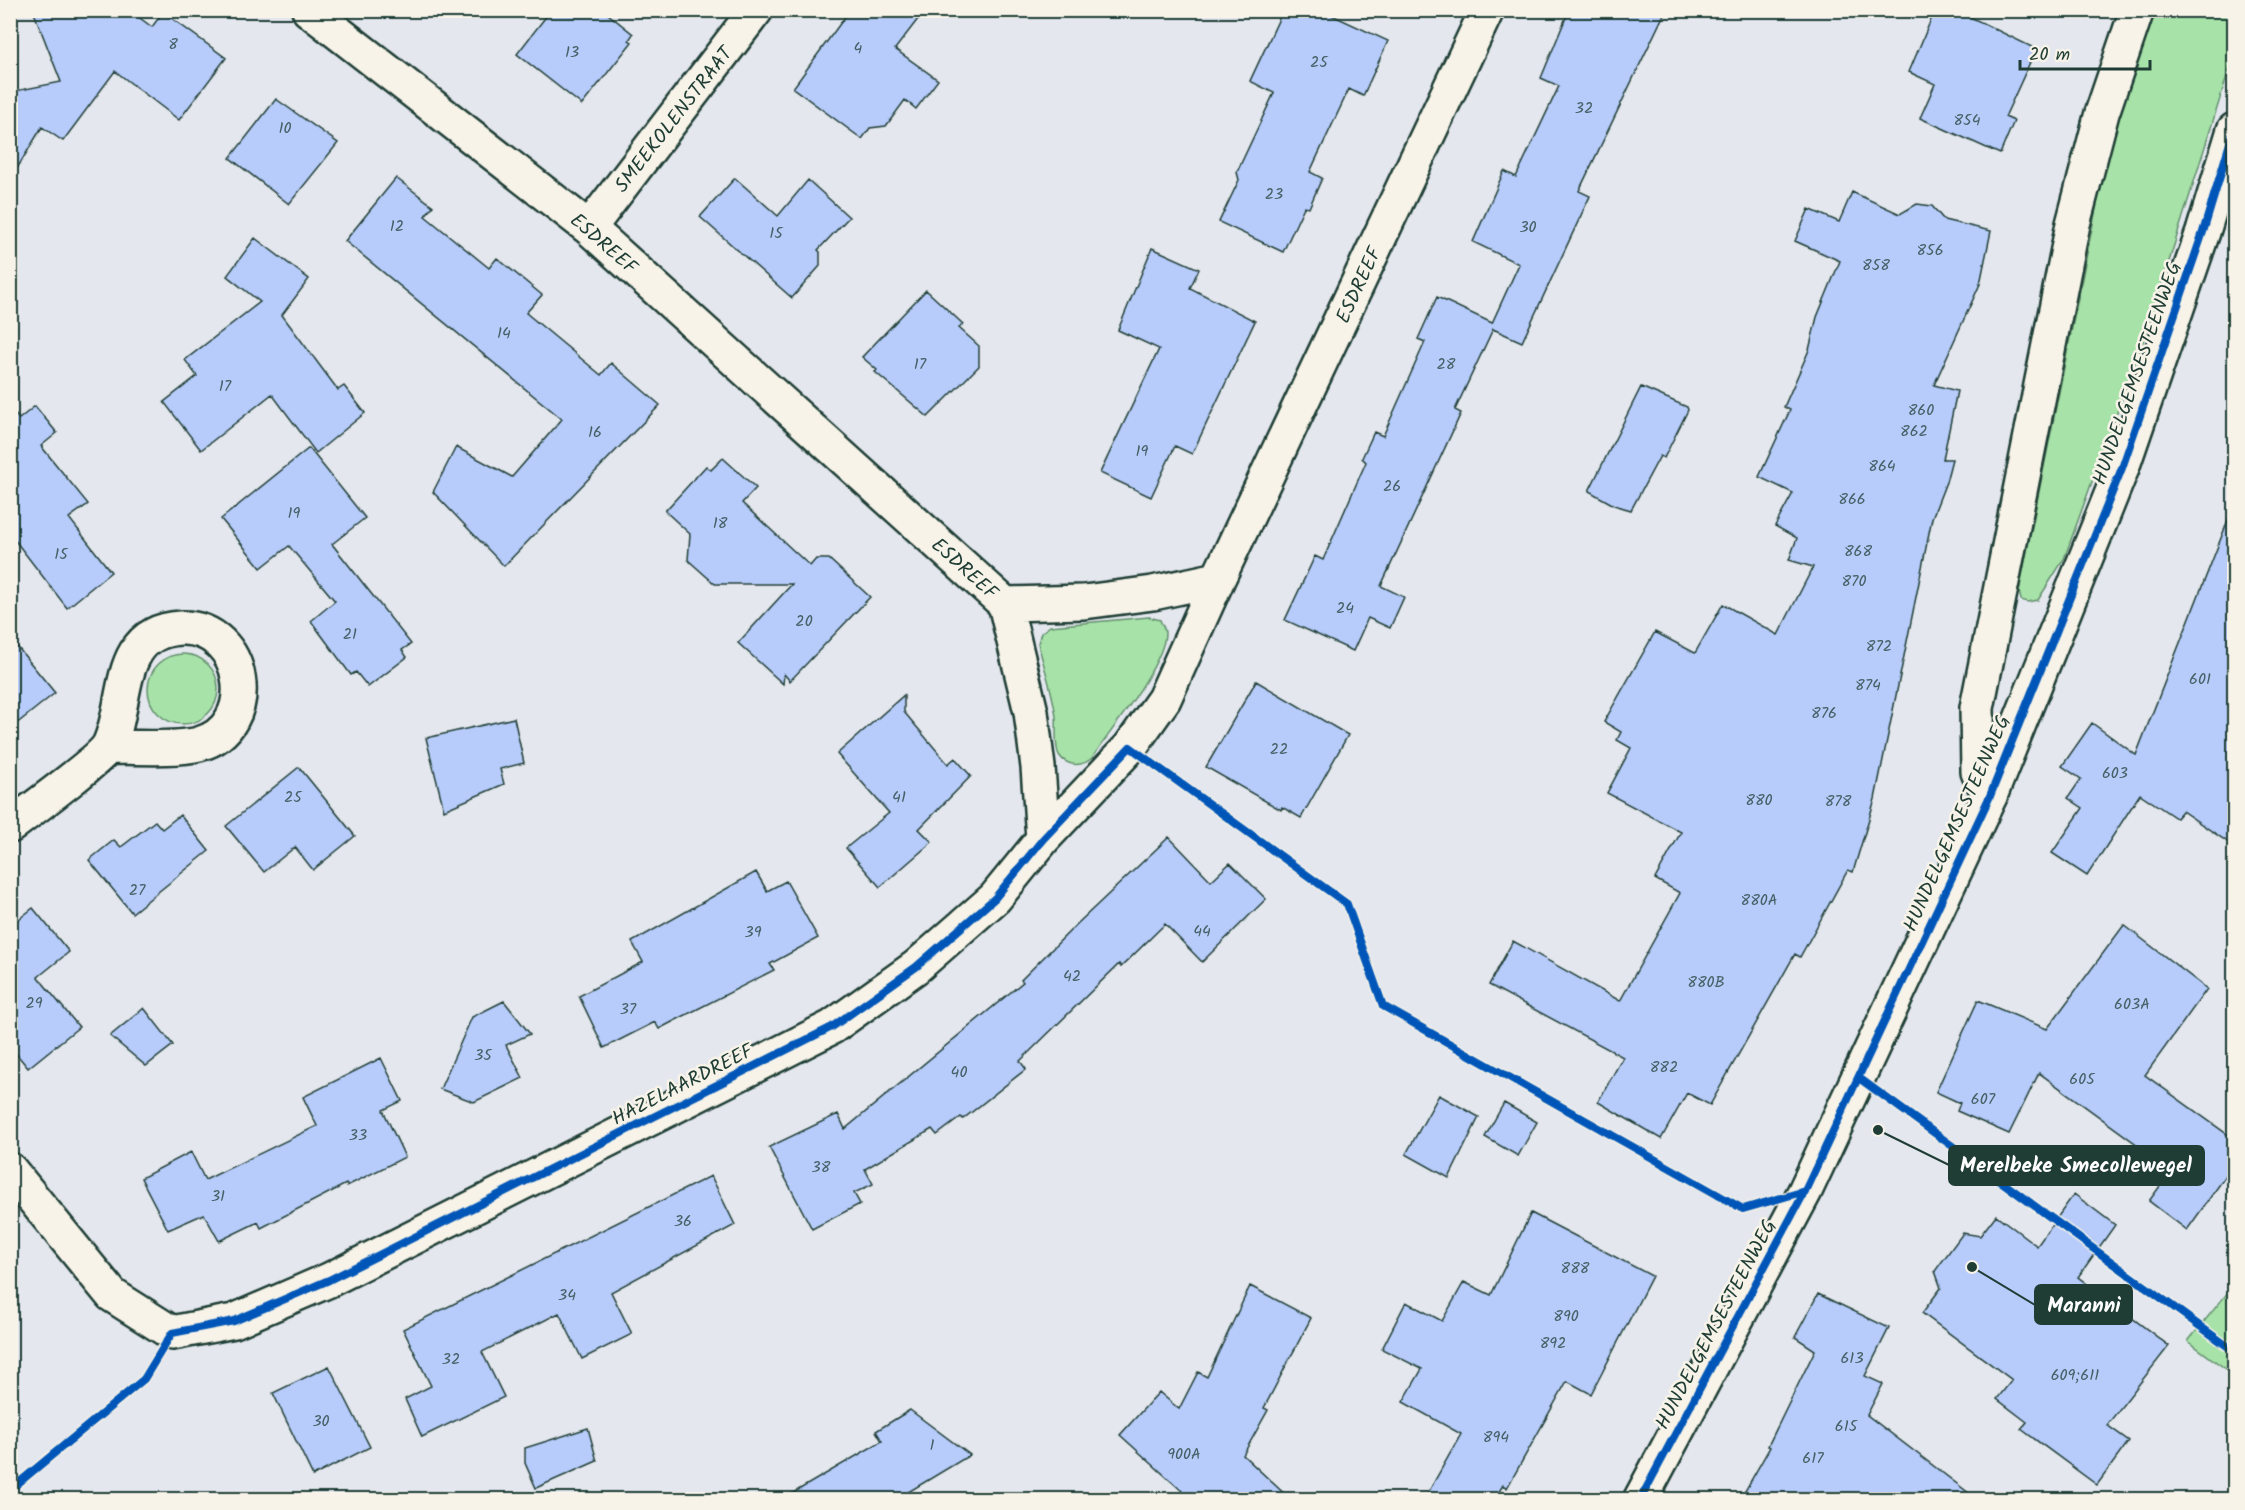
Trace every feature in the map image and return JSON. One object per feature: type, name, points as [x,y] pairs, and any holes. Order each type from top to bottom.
[{"type":"street","name":"ESDREEF","points":[[309,10],[589,228],[1005,604],[1084,602],[1153,593],[1218,579],[1487,10]]},
{"type":"street","name":"SMEEKOLENSTRAAT","points":[[589,228],[756,10]]},
{"type":"street","name":"HUNDELGEMSESTEENWEG","points":[[1990,796],[1978,771],[1977,708],[2073,224],[2102,113],[2137,10]]},
{"type":"street","name":"HUNDELGEMSESTEENWEG","points":[[1640,1500],[1805,1191],[1990,796],[2122,468],[2203,232],[2235,130]]},
{"type":"street","name":"HAZELAARDREEF","points":[[10,1170],[112,1295],[172,1333],[234,1321],[328,1280],[832,1027],[916,967],[995,898],[1043,839],[1130,747],[1164,699],[1218,579]]},
{"type":"street","points":[[1005,604],[1030,712],[1038,767],[1043,839]]},
{"type":"street","points":[[10,826],[108,747]]},
{"type":"green space","points":[[2155,11],[2234,11],[2234,54],[2150,322],[2064,559],[2038,600],[2028,602],[2021,600],[2019,591],[2101,184],[2119,109]]},
{"type":"green space","points":[[1149,617],[1160,620],[1165,633],[1163,646],[1147,679],[1092,758],[1079,764],[1066,762],[1059,755],[1057,747],[1055,708],[1038,643],[1041,633],[1050,626]]},
{"type":"green space","points":[[183,654],[202,660],[212,670],[218,689],[212,708],[202,718],[183,724],[164,718],[154,708],[148,689],[154,670],[164,660]]},
{"type":"green space","points":[[2234,1285],[2234,1375],[2188,1341]]},
{"type":"building","points":[[33,10],[129,10],[152,27],[163,12],[226,58],[179,120],[115,71],[63,141],[42,127],[10,180],[10,92],[61,82]]},
{"type":"building","points":[[551,10],[603,10],[633,34],[629,40],[632,42],[582,105],[517,54]]},
{"type":"building","points":[[850,10],[925,10],[895,49],[938,80],[916,109],[905,100],[886,126],[870,128],[862,139],[793,88]]},
{"type":"building","points":[[1283,10],[1321,10],[1388,41],[1363,96],[1349,89],[1310,172],[1322,178],[1309,208],[1304,207],[1283,252],[1219,222],[1239,180],[1237,172],[1274,93],[1250,81]]},
{"type":"building","points":[[1569,10],[1666,10],[1579,191],[1590,196],[1522,342],[1493,329],[1455,410],[1461,413],[1381,586],[1404,597],[1390,628],[1368,618],[1353,651],[1285,620],[1315,556],[1323,560],[1366,462],[1362,458],[1374,432],[1383,436],[1425,342],[1418,339],[1437,297],[1492,323],[1519,264],[1473,242],[1504,171],[1516,177],[1559,86],[1541,78]]},
{"type":"building","points":[[1935,10],[1956,10],[2036,49],[2005,117],[2014,121],[2000,154],[1920,118],[1935,84],[1909,72]]},
{"type":"building","points":[[276,99],[338,143],[289,204],[230,158]]},
{"type":"building","points":[[396,178],[433,206],[425,216],[489,268],[497,258],[542,295],[526,313],[601,375],[611,363],[660,405],[504,566],[433,492],[456,447],[512,477],[562,419],[345,241]]},
{"type":"building","points":[[735,178],[778,216],[808,180],[849,217],[818,250],[820,266],[792,298],[700,217]]},
{"type":"building","points":[[1852,192],[1900,214],[1917,204],[1932,206],[1944,220],[1991,231],[1980,284],[1934,385],[1957,391],[1943,459],[1952,459],[1932,518],[1875,799],[1853,872],[1848,870],[1800,957],[1795,954],[1710,1105],[1687,1093],[1661,1139],[1598,1102],[1623,1057],[1489,985],[1513,941],[1620,1001],[1680,893],[1655,879],[1681,832],[1607,793],[1631,748],[1617,740],[1621,732],[1604,722],[1655,632],[1695,653],[1723,604],[1778,635],[1813,567],[1789,560],[1797,538],[1775,526],[1793,493],[1759,477],[1790,410],[1784,407],[1809,350],[1817,317],[1840,261],[1795,241],[1809,209],[1839,222]]},
{"type":"building","points":[[255,238],[309,279],[282,315],[338,390],[344,386],[365,413],[316,453],[272,394],[201,450],[164,402],[197,376],[185,360],[260,302],[227,276]]},
{"type":"building","points":[[1152,248],[1199,269],[1190,288],[1255,321],[1192,454],[1175,446],[1151,497],[1100,473],[1159,349],[1118,330]]},
{"type":"building","points":[[926,290],[963,324],[959,328],[979,346],[979,366],[928,417],[875,372],[877,370],[862,357]]},
{"type":"building","points":[[1641,387],[1687,407],[1688,410],[1664,458],[1660,456],[1631,510],[1614,505],[1589,491]]},
{"type":"building","points":[[35,406],[57,433],[41,446],[88,504],[69,518],[111,572],[67,608],[10,534],[10,408],[19,419]]},
{"type":"building","points":[[309,448],[365,518],[332,544],[411,644],[402,650],[407,657],[368,687],[356,672],[351,675],[311,621],[335,601],[289,546],[261,568],[221,519]]},
{"type":"building","points":[[723,458],[756,488],[742,503],[810,566],[816,559],[829,559],[870,597],[790,681],[784,674],[783,684],[738,643],[792,584],[715,584],[688,560],[690,534],[665,511],[706,466],[711,470]]},
{"type":"building","points":[[2232,510],[2235,510],[2235,847],[2182,811],[2176,818],[2140,794],[2087,876],[2052,853],[2083,808],[2068,798],[2081,779],[2062,766],[2092,723],[2136,755]]},
{"type":"building","points":[[10,638],[55,693],[10,729]]},
{"type":"building","points":[[1256,681],[1348,735],[1301,818],[1282,807],[1281,810],[1206,767]]},
{"type":"building","points":[[904,695],[904,712],[948,764],[955,758],[971,776],[919,829],[932,842],[880,887],[846,848],[889,813],[837,754]]},
{"type":"building","points":[[514,718],[524,763],[500,769],[504,784],[444,810],[426,738]]},
{"type":"building","points":[[299,767],[355,836],[313,870],[295,847],[264,872],[226,826]]},
{"type":"building","points":[[180,815],[209,851],[132,913],[89,860],[114,840],[121,847],[155,821],[162,829]]},
{"type":"building","points":[[1169,837],[1211,881],[1230,863],[1266,899],[1202,962],[1165,924],[1121,967],[1119,964],[1020,1061],[1026,1069],[963,1119],[961,1117],[937,1135],[932,1129],[865,1169],[873,1184],[854,1193],[860,1204],[812,1229],[769,1147],[838,1114],[845,1129],[1023,982],[1021,980],[1078,923]]},
{"type":"building","points":[[756,872],[767,891],[786,881],[818,938],[770,964],[774,970],[659,1029],[655,1022],[604,1048],[579,996],[643,962],[632,942]]},
{"type":"building","points":[[33,908],[69,952],[38,977],[79,1027],[28,1068],[10,1046],[10,926]]},
{"type":"building","points":[[2124,925],[2207,989],[2145,1075],[2235,1140],[2235,1163],[2187,1230],[2149,1201],[2172,1170],[2039,1073],[2009,1134],[1957,1111],[1960,1103],[1936,1092],[1978,1000],[2047,1029]]},
{"type":"building","points":[[504,1001],[530,1034],[506,1045],[523,1078],[474,1102],[440,1089],[472,1017]]},
{"type":"building","points":[[144,1008],[173,1045],[146,1066],[110,1036]]},
{"type":"building","points":[[381,1058],[402,1101],[383,1110],[405,1157],[347,1186],[346,1184],[261,1228],[258,1222],[219,1241],[204,1214],[168,1230],[141,1178],[191,1152],[205,1180],[317,1126],[303,1097]]},
{"type":"building","points":[[1439,1095],[1479,1117],[1449,1178],[1406,1154]]},
{"type":"building","points":[[1504,1103],[1537,1122],[1518,1156],[1485,1137]]},
{"type":"building","points":[[711,1176],[735,1225],[611,1292],[632,1334],[582,1359],[559,1313],[482,1352],[504,1397],[422,1437],[405,1399],[431,1386],[403,1329]]},
{"type":"building","points":[[2074,1194],[2115,1225],[2078,1277],[2169,1346],[2107,1425],[2129,1441],[2097,1485],[2021,1429],[2027,1422],[1997,1399],[2012,1380],[1922,1313],[1941,1288],[1935,1271],[1963,1233],[1980,1236],[1996,1215],[2037,1246]]},
{"type":"building","points":[[1531,1213],[1652,1276],[1591,1394],[1567,1381],[1507,1488],[1503,1485],[1494,1500],[1424,1500],[1461,1434],[1403,1402],[1422,1369],[1382,1349],[1406,1302],[1442,1321],[1464,1282],[1491,1295]]},
{"type":"building","points":[[1250,1286],[1311,1318],[1264,1408],[1268,1410],[1243,1455],[1291,1500],[1192,1500],[1120,1435],[1159,1392],[1179,1409],[1198,1372],[1207,1377]]},
{"type":"building","points":[[1818,1294],[1889,1328],[1865,1376],[1883,1384],[1867,1415],[1978,1500],[1740,1500],[1770,1447],[1768,1446],[1815,1350],[1795,1337]]},
{"type":"building","points":[[329,1366],[370,1447],[313,1476],[273,1393]]},
{"type":"building","points":[[910,1410],[970,1455],[895,1500],[781,1500],[882,1441],[876,1431]]},
{"type":"building","points":[[588,1428],[597,1461],[536,1488],[525,1463],[525,1448]]},
{"type":"cycle path","points":[[1640,1500],[1805,1191],[1990,796],[2122,468],[2203,232],[2234,130]]},
{"type":"cycle path","points":[[10,1490],[144,1379],[172,1333],[234,1321],[329,1280],[832,1027],[916,967],[995,898],[1043,839],[1130,747],[1347,904],[1383,1006],[1743,1209],[1805,1191]]},
{"type":"cycle path","points":[[1859,1078],[2234,1351]]},
{"type":"place","name":"Merelbeke Smecollewegel","points":[[1878,1130]]},
{"type":"place","name":"Maranni","points":[[1972,1267]]}]
